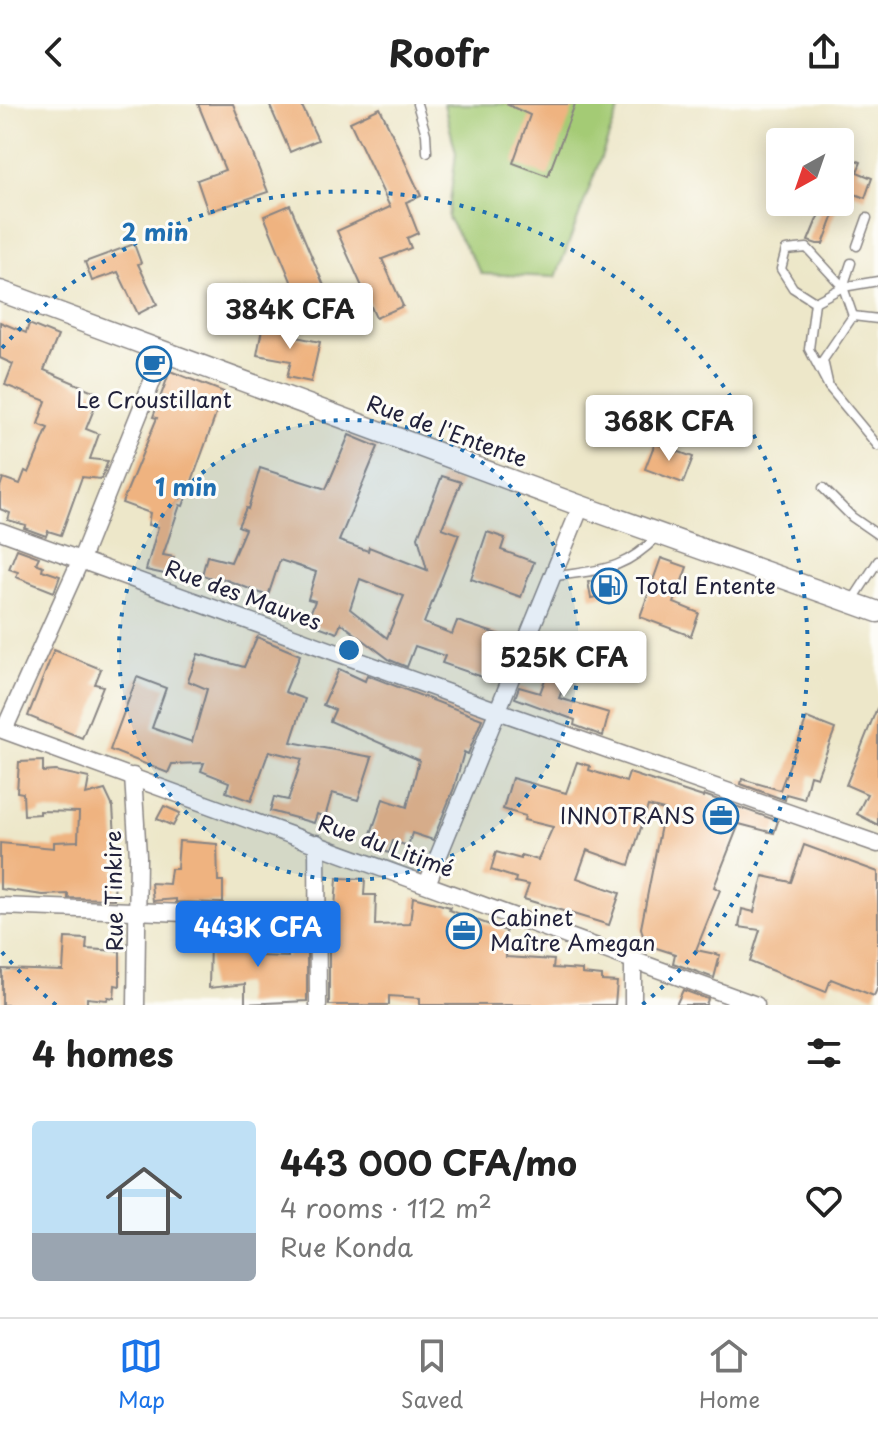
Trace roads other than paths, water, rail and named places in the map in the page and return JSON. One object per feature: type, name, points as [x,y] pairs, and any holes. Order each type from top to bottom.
[{"type":"street","name":"Rue de l'Entente","points":[[0,291],[581,506],[878,612]]},
{"type":"street","points":[[2,729],[81,559],[164,352]]},
{"type":"street","points":[[427,884],[581,506]]},
{"type":"street","name":"Rue des Mauves","points":[[0,531],[878,844]]},
{"type":"street","name":"Rue du Litimé","points":[[2,729],[756,1005]]},
{"type":"street","name":"Rue Tinkire","points":[[133,776],[138,856],[136,1005]]},
{"type":"street","points":[[317,843],[318,1005]]},
{"type":"street","points":[[0,906],[318,918]]},
{"type":"street","points":[[633,962],[633,1005]]},
{"type":"lane","points":[[417,104],[426,134],[427,152]]},
{"type":"lane","points":[[857,246],[867,218]]},
{"type":"lane","points":[[815,302],[793,288],[781,269],[786,250],[807,248],[843,287],[853,316]]},
{"type":"lane","points":[[843,287],[851,263]]},
{"type":"lane","points":[[815,302],[843,287],[878,281]]},
{"type":"lane","points":[[815,302],[809,349],[829,387],[878,446]]},
{"type":"lane","points":[[853,316],[878,319]]},
{"type":"lane","points":[[829,387],[823,360],[853,316]]},
{"type":"lane","points":[[823,488],[852,517],[878,535]]},
{"type":"lane","points":[[550,577],[618,566],[639,555],[660,534]]},
{"type":"lane","points":[[851,602],[878,561]]},
{"type":"place","name":"Le Croustillant","points":[[154,364]]},
{"type":"place","name":"Total Entente","points":[[609,586]]},
{"type":"place","name":"INNOTRANS","points":[[721,816]]},
{"type":"place","name":"Cabinet Maître Amegan","points":[[464,931]]}]
